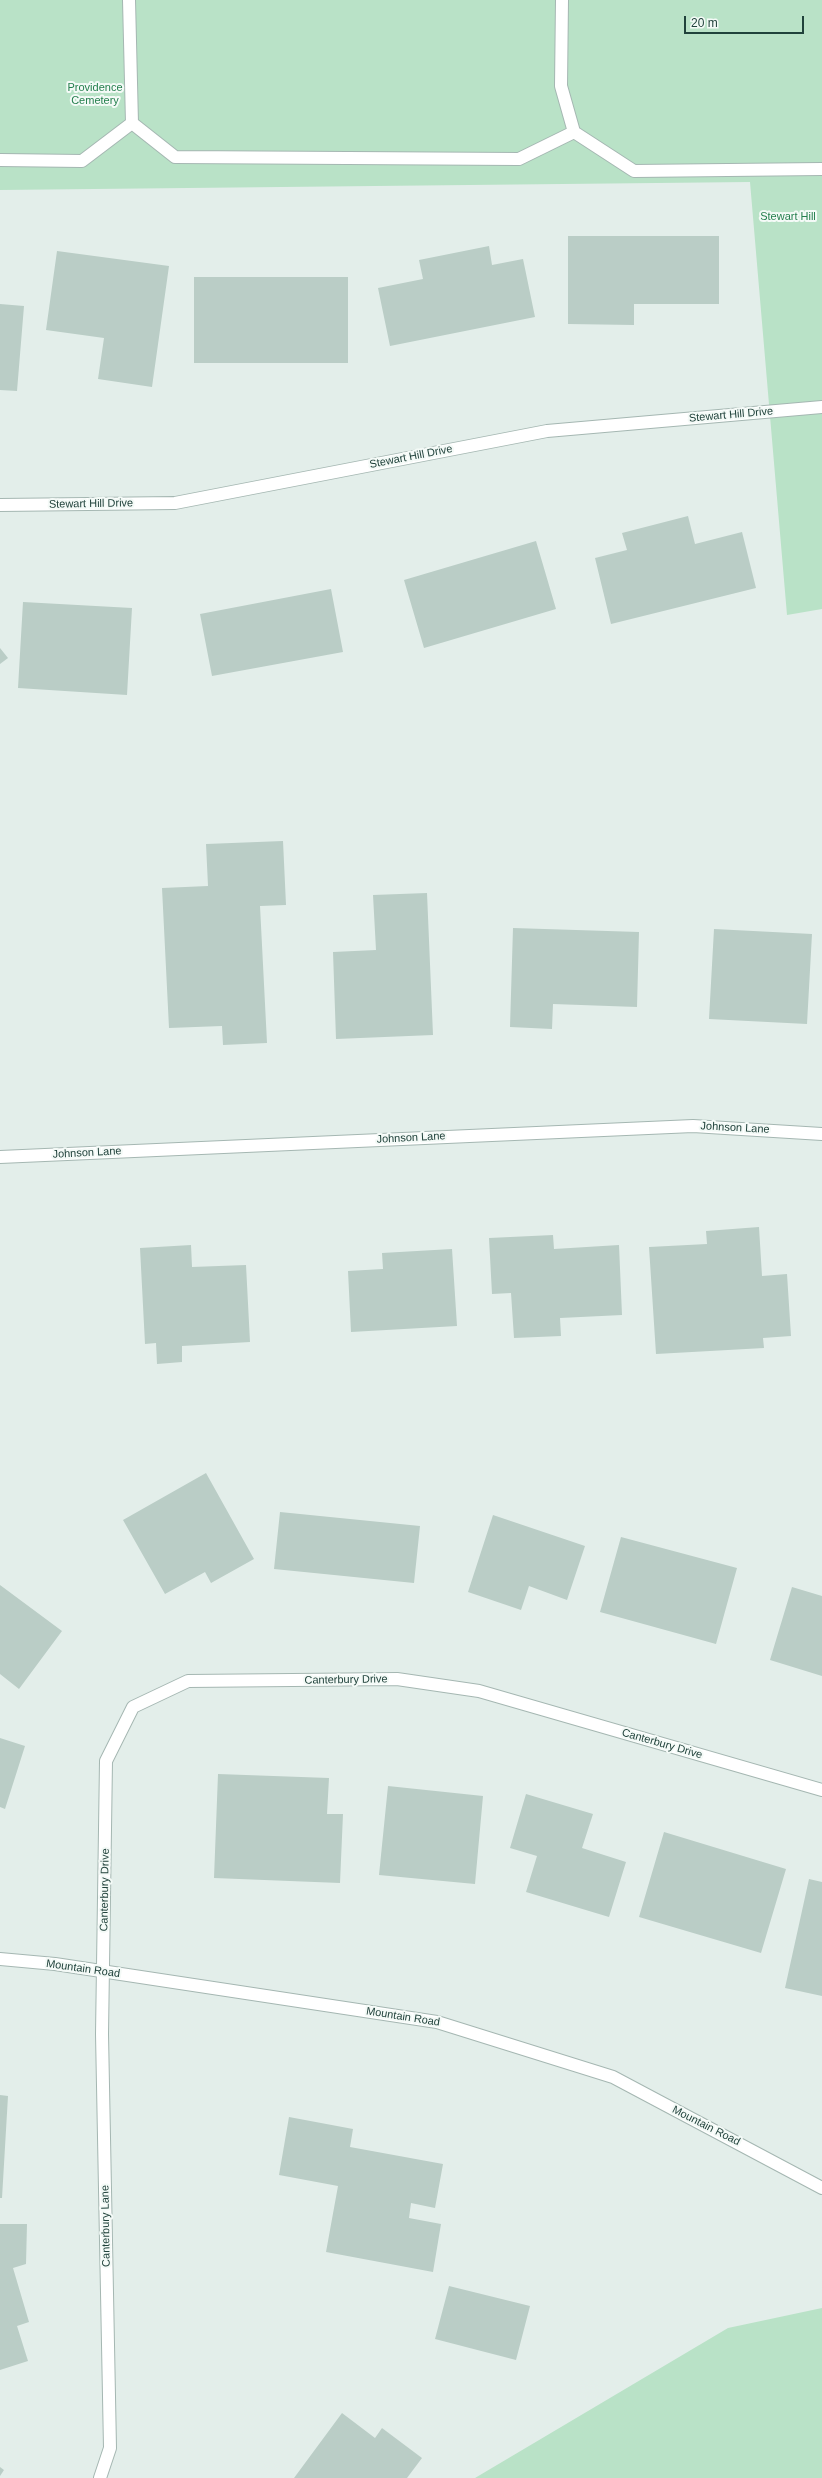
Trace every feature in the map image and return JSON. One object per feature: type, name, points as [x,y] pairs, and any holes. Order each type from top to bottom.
[{"type":"street","points":[[129,0],[132,123]]},
{"type":"street","points":[[562,0],[561,86],[574,132],[634,172],[822,169]]},
{"type":"street","points":[[132,123],[175,157],[519,159],[574,132]]},
{"type":"street","points":[[0,160],[82,162],[132,123]]},
{"type":"street","name":"Stewart Hill Drive","points":[[0,505],[175,503],[547,431],[822,407]]},
{"type":"street","name":"Johnson Lane","points":[[0,1157],[692,1126],[822,1134]]},
{"type":"street","name":"Canterbury Drive","points":[[104,1972],[106,1761],[133,1707],[188,1681],[396,1679],[479,1691],[822,1790]]},
{"type":"street","name":"Mountain Road","points":[[0,1959],[55,1964],[437,2022],[613,2077],[822,2188]]},
{"type":"street","name":"Canterbury Lane","points":[[100,2478],[110,2448],[103,2042],[104,1972]]},
{"type":"green space","name":"Providence Cemetery","points":[[0,0],[822,0],[822,609],[787,615],[750,182],[0,190]]},
{"type":"green space","points":[[822,2308],[822,2478],[475,2478],[728,2328]]},
{"type":"building","points":[[568,236],[719,236],[719,304],[634,304],[634,325],[568,324]]},
{"type":"building","points":[[489,246],[492,265],[523,259],[535,317],[390,346],[378,288],[423,279],[419,260]]},
{"type":"building","points":[[57,251],[169,266],[152,387],[98,379],[104,338],[46,330]]},
{"type":"building","points":[[194,277],[348,277],[348,363],[194,363]]},
{"type":"building","points":[[0,304],[24,306],[17,391],[0,390]]},
{"type":"building","points":[[688,516],[695,544],[742,532],[756,588],[611,624],[595,558],[627,550],[622,533]]},
{"type":"building","points":[[536,541],[556,609],[424,648],[404,580]]},
{"type":"building","points":[[331,589],[343,652],[212,676],[200,614]]},
{"type":"building","points":[[23,602],[132,608],[127,695],[18,688]]},
{"type":"building","points":[[0,648],[8,658],[0,664]]},
{"type":"building","points":[[283,841],[286,905],[260,906],[267,1043],[223,1045],[222,1026],[169,1028],[162,888],[208,886],[206,844]]},
{"type":"building","points":[[427,893],[433,1035],[336,1039],[333,952],[376,950],[373,895]]},
{"type":"building","points":[[513,928],[639,932],[637,1007],[553,1004],[552,1029],[510,1027]]},
{"type":"building","points":[[714,929],[812,934],[807,1024],[709,1019]]},
{"type":"building","points":[[759,1227],[762,1276],[787,1274],[791,1336],[763,1338],[764,1348],[656,1354],[649,1247],[707,1244],[706,1231]]},
{"type":"building","points":[[553,1235],[554,1249],[619,1245],[622,1315],[560,1318],[561,1336],[514,1338],[511,1293],[492,1294],[489,1238]]},
{"type":"building","points":[[191,1245],[192,1267],[246,1265],[250,1342],[182,1346],[182,1362],[157,1364],[156,1343],[145,1344],[140,1248]]},
{"type":"building","points":[[452,1249],[457,1326],[351,1332],[348,1271],[383,1269],[382,1253]]},
{"type":"building","points":[[206,1473],[254,1559],[211,1583],[205,1572],[165,1594],[123,1520]]},
{"type":"building","points":[[280,1512],[420,1526],[414,1583],[274,1569]]},
{"type":"building","points":[[493,1515],[585,1546],[567,1600],[529,1586],[521,1610],[468,1592]]},
{"type":"building","points":[[621,1537],[737,1568],[716,1644],[600,1612]]},
{"type":"building","points":[[0,1585],[62,1631],[19,1689],[0,1674]]},
{"type":"building","points":[[792,1587],[822,1596],[822,1676],[770,1660]]},
{"type":"building","points":[[0,1738],[25,1746],[5,1809],[0,1807]]},
{"type":"building","points":[[218,1774],[329,1778],[327,1814],[343,1814],[340,1883],[214,1878]]},
{"type":"building","points":[[388,1786],[483,1796],[475,1884],[379,1875]]},
{"type":"building","points":[[526,1794],[593,1814],[582,1848],[626,1862],[609,1917],[526,1892],[537,1856],[510,1848]]},
{"type":"building","points":[[664,1832],[786,1869],[761,1953],[639,1917]]},
{"type":"building","points":[[809,1879],[822,1882],[822,1996],[785,1988]]},
{"type":"building","points":[[0,2095],[8,2096],[2,2198],[0,2198]]},
{"type":"building","points":[[289,2117],[353,2129],[350,2147],[443,2164],[435,2208],[411,2203],[409,2218],[441,2224],[433,2272],[326,2252],[338,2186],[279,2175]]},
{"type":"building","points":[[0,2224],[27,2224],[26,2264],[13,2268],[29,2322],[17,2326],[28,2361],[0,2370]]},
{"type":"building","points":[[449,2286],[530,2306],[516,2360],[435,2339]]},
{"type":"building","points":[[342,2413],[375,2438],[382,2428],[422,2458],[407,2478],[294,2478]]},
{"type":"building","points":[[0,2467],[4,2470],[0,2476]]},
{"type":"park label","name":"Stewart Hill","points":[[788,217]]}]
